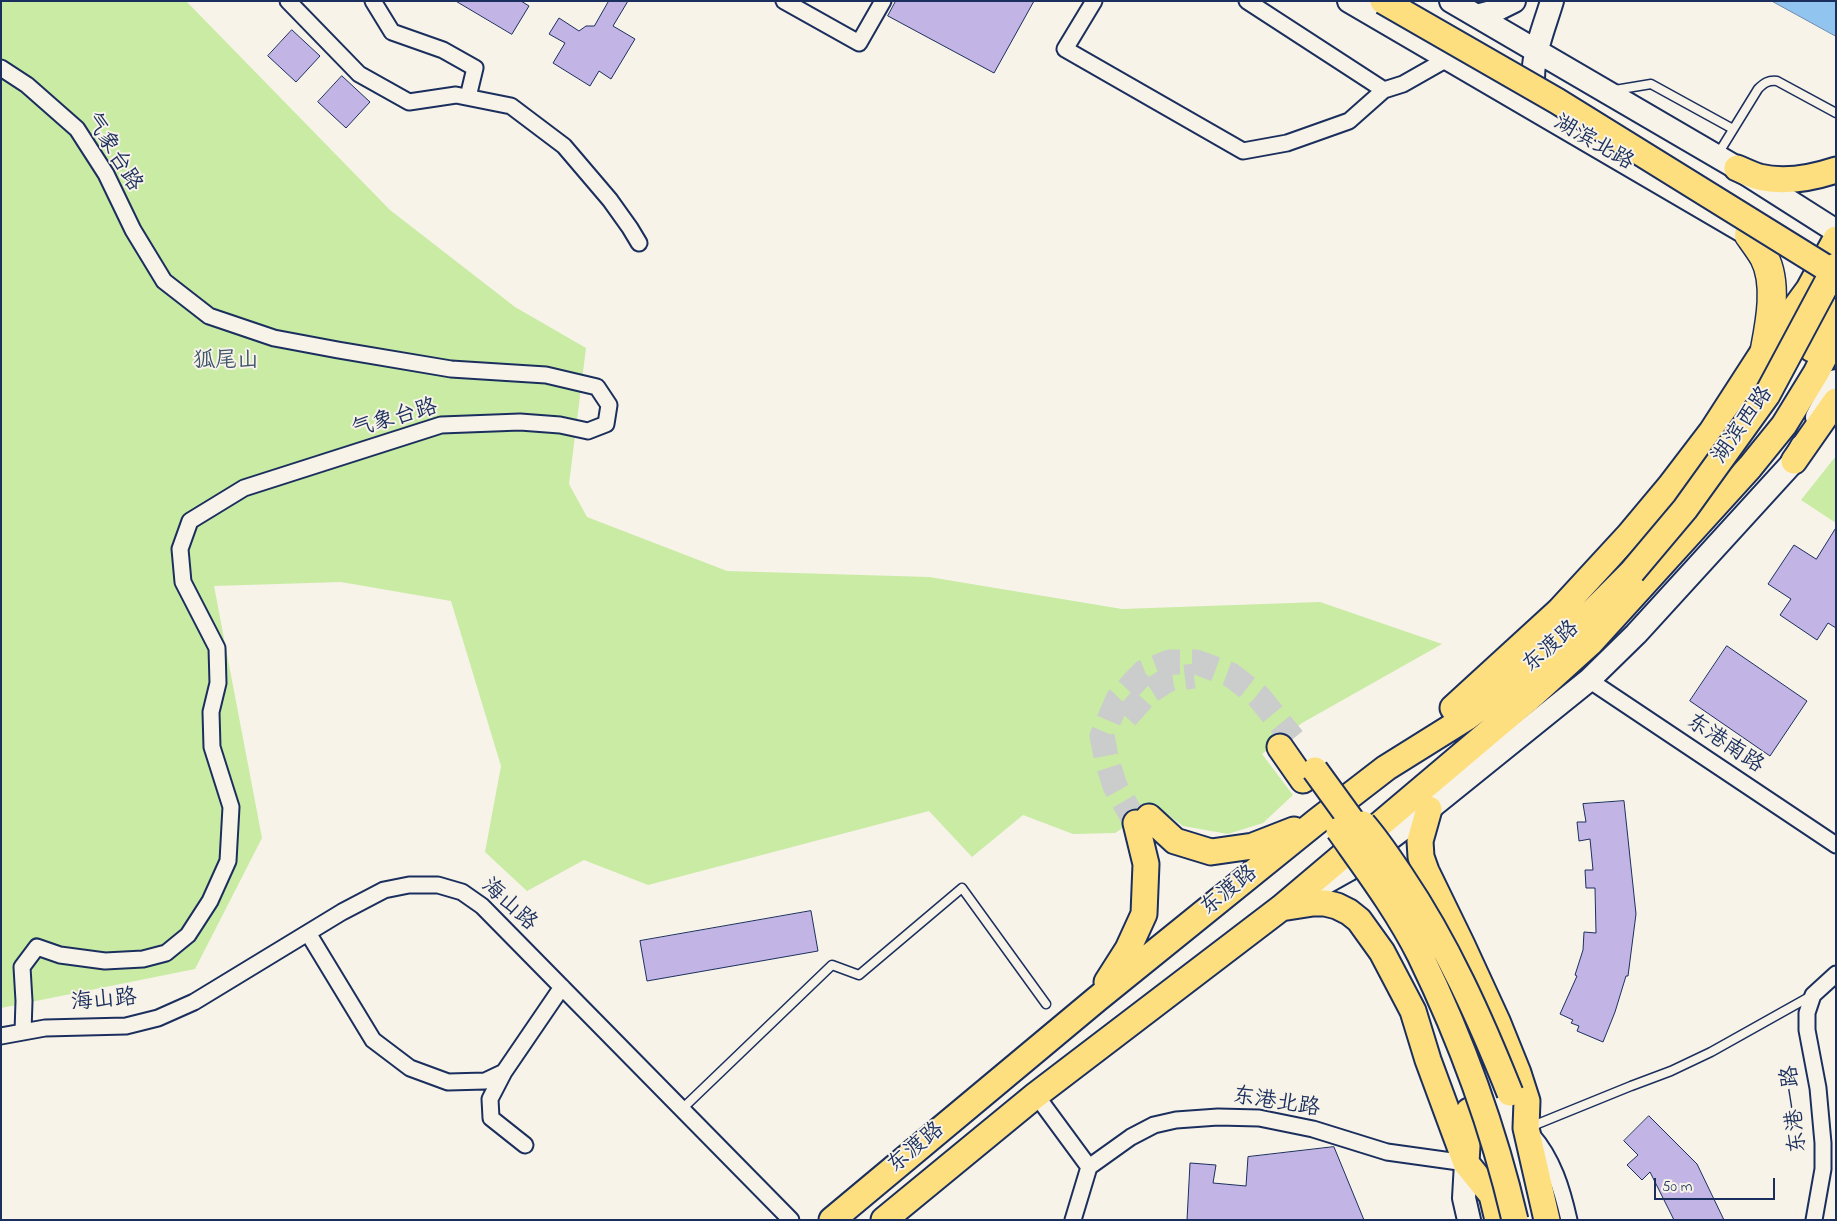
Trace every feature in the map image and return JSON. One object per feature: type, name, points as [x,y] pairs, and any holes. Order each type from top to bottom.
[{"type":"highway","points":[[1749,235],[1765,259],[1769,272],[1772,317],[1765,350]]},
{"type":"main road","name":"湖滨北路","points":[[1349,1],[1749,235],[1831,276]]},
{"type":"main road","points":[[1383,1],[1557,101],[1831,276]]},
{"type":"main road","points":[[1400,1],[1836,255]]},
{"type":"main road","points":[[1451,1],[1727,162],[1836,231]]},
{"type":"main road","points":[[1477,16],[1492,12],[1514,1]]},
{"type":"main road","points":[[1547,117],[1534,95],[1533,69],[1552,1]]},
{"type":"main road","points":[[1727,162],[1759,177],[1779,179],[1819,176],[1836,170]]},
{"type":"main road","points":[[1386,768],[1559,611],[1629,535],[1712,431],[1765,350],[1788,321],[1831,276],[1836,239]]},
{"type":"main road","name":"湖滨西路","points":[[1639,577],[1767,395],[1831,276]]},
{"type":"main road","name":"湖滨西路","points":[[1639,577],[1783,406],[1836,304]]},
{"type":"main road","points":[[1639,577],[1750,468],[1784,425],[1816,373],[1836,334]]},
{"type":"main road","points":[[1794,460],[1836,381]]},
{"type":"main road","points":[[1281,908],[1348,870],[1429,810],[1589,680],[1636,634],[1794,460],[1836,402]]},
{"type":"main road","name":"东渡路","points":[[884,1220],[1036,1095],[1281,908],[1527,700],[1590,643],[1639,577]]},
{"type":"main road","name":"东渡路","points":[[832,1220],[1096,999],[1316,822],[1386,768],[1466,718],[1553,651],[1639,577]]},
{"type":"main road","points":[[1348,870],[1527,700]]},
{"type":"main road","points":[[1286,743],[1383,864],[1400,893],[1470,1045],[1508,1152],[1526,1220]]},
{"type":"main road","points":[[1309,774],[1339,830],[1376,908],[1422,988],[1447,1048],[1468,1111],[1464,1198],[1469,1220]]},
{"type":"main road","points":[[1309,774],[1372,835],[1420,904],[1465,988],[1526,1128],[1548,1220]]},
{"type":"main road","points":[[1429,810],[1420,841],[1421,857],[1497,1021],[1518,1073],[1527,1102],[1526,1128]]},
{"type":"main road","points":[[1096,999],[1128,949],[1144,914],[1146,864],[1143,820],[1174,841],[1211,852],[1253,846],[1316,822]]},
{"type":"main road","points":[[1339,830],[1388,899],[1420,954],[1474,1083],[1515,1220]]},
{"type":"main road","points":[[1421,857],[1414,887],[1414,903],[1419,918],[1466,1014],[1503,1099],[1526,1128]]},
{"type":"main road","points":[[1281,908],[1313,903],[1336,906],[1359,920],[1382,952],[1413,1011],[1428,1060],[1466,1163],[1492,1195],[1498,1220]]},
{"type":"main road","points":[[1382,952],[1379,940],[1381,931],[1388,922],[1404,910],[1413,910],[1419,918]]},
{"type":"street","points":[[288,1],[359,74],[409,102],[456,95],[511,106],[564,146],[610,200],[639,243]]},
{"type":"street","points":[[373,1],[392,32],[443,50],[475,68],[468,97]]},
{"type":"street","points":[[784,1],[859,43],[883,1]]},
{"type":"street","points":[[1094,1],[1065,49],[1243,151],[1287,143],[1349,121],[1384,90],[1403,84],[1447,58]]},
{"type":"street","points":[[1248,1],[1384,90]]},
{"type":"street","name":"气象台路","points":[[1,68],[27,84],[77,129],[106,174],[133,230],[164,281],[209,316],[274,338],[338,350],[451,369],[546,375],[597,387],[609,404],[606,424],[588,432],[560,426],[520,422],[441,425],[244,488],[190,521],[180,549],[184,582],[217,648],[218,684],[211,712],[212,747],[231,807],[228,861],[210,901],[188,935],[166,953],[143,959],[105,961],[60,955],[37,947],[22,967],[23,1032]]},
{"type":"street","name":"东港南路","points":[[1589,680],[1836,845]]},
{"type":"street","name":"海山路","points":[[1,1036],[45,1028],[126,1026],[158,1018],[194,1002],[342,912],[384,890],[409,885],[438,885],[462,892],[482,906],[791,1220]]},
{"type":"street","points":[[308,933],[373,1040],[410,1068],[448,1082],[485,1080],[504,1072]]},
{"type":"street","name":"东港一路","points":[[1814,1220],[1823,1169],[1823,1143],[1818,1088],[1806,1022],[1814,995],[1836,974]]},
{"type":"street","points":[[525,1145],[491,1118],[490,1099],[504,1072],[562,987]]},
{"type":"street","points":[[1036,1095],[1089,1167],[1073,1220]]},
{"type":"street","name":"东港北路","points":[[1089,1167],[1132,1137],[1154,1125],[1176,1120],[1218,1117],[1259,1118],[1313,1130],[1387,1152],[1466,1163]]},
{"type":"street","points":[[1526,1128],[1551,1162],[1569,1220]]},
{"type":"lane","points":[[1727,162],[1733,129],[1763,84],[1777,81],[1836,113]]},
{"type":"lane","points":[[1608,92],[1651,84],[1733,129]]},
{"type":"lane","points":[[682,1109],[832,965],[859,975],[962,888],[1046,1004]]},
{"type":"lane","points":[[1526,1128],[1671,1071],[1711,1052],[1814,995]]},
{"type":"green space","name":"狐尾山","points":[[1,1],[186,1],[390,210],[515,307],[586,348],[569,484],[587,517],[727,571],[929,577],[1122,609],[1320,602],[1442,644],[1302,723],[1262,754],[1293,795],[1263,823],[1228,834],[1183,826],[1156,806],[1115,833],[1073,834],[1023,815],[972,857],[929,811],[648,885],[584,860],[527,891],[485,852],[501,766],[451,601],[341,582],[214,586],[262,838],[195,969],[1,1008]]},
{"type":"green space","points":[[1836,456],[1836,523],[1801,500]]},
{"type":"water","points":[[1772,1],[1836,1],[1836,36]]},
{"type":"building","points":[[456,1],[521,1],[529,6],[512,34]]},
{"type":"building","points":[[609,1],[628,1],[613,26],[635,39],[611,79],[599,71],[590,86],[553,63],[565,43],[549,34],[559,18],[579,31],[586,26],[594,26]]},
{"type":"building","points":[[896,1],[1034,1],[994,73],[888,16]]},
{"type":"building","points":[[292,30],[320,56],[296,82],[268,56]]},
{"type":"building","points":[[342,76],[370,102],[346,128],[318,102]]},
{"type":"building","points":[[1836,528],[1836,628],[1828,623],[1817,640],[1780,615],[1791,599],[1768,584],[1794,545],[1816,559]]},
{"type":"building","points":[[1727,646],[1807,701],[1770,756],[1690,701]]},
{"type":"building","points":[[1624,801],[1636,914],[1628,976],[1626,976],[1603,1042],[1577,1031],[1579,1026],[1571,1023],[1573,1020],[1560,1014],[1577,976],[1575,975],[1583,950],[1584,932],[1596,933],[1595,888],[1586,888],[1585,870],[1593,870],[1590,839],[1579,841],[1577,822],[1586,822],[1583,804]]},
{"type":"building","points":[[811,911],[818,951],[647,981],[640,941]]},
{"type":"building","points":[[1649,1116],[1697,1164],[1724,1220],[1674,1220],[1650,1172],[1642,1180],[1627,1165],[1638,1155],[1624,1141]]},
{"type":"building","points":[[1334,1147],[1364,1220],[1187,1220],[1190,1163],[1216,1165],[1213,1183],[1246,1186],[1248,1157]]},
{"type":"tunnel","points":[[1136,823],[1115,786],[1102,736],[1118,699],[1144,672],[1170,662],[1196,662],[1231,675],[1258,696],[1293,739]]},
{"type":"tunnel","points":[[1126,717],[1147,693],[1169,679],[1194,676]]}]
